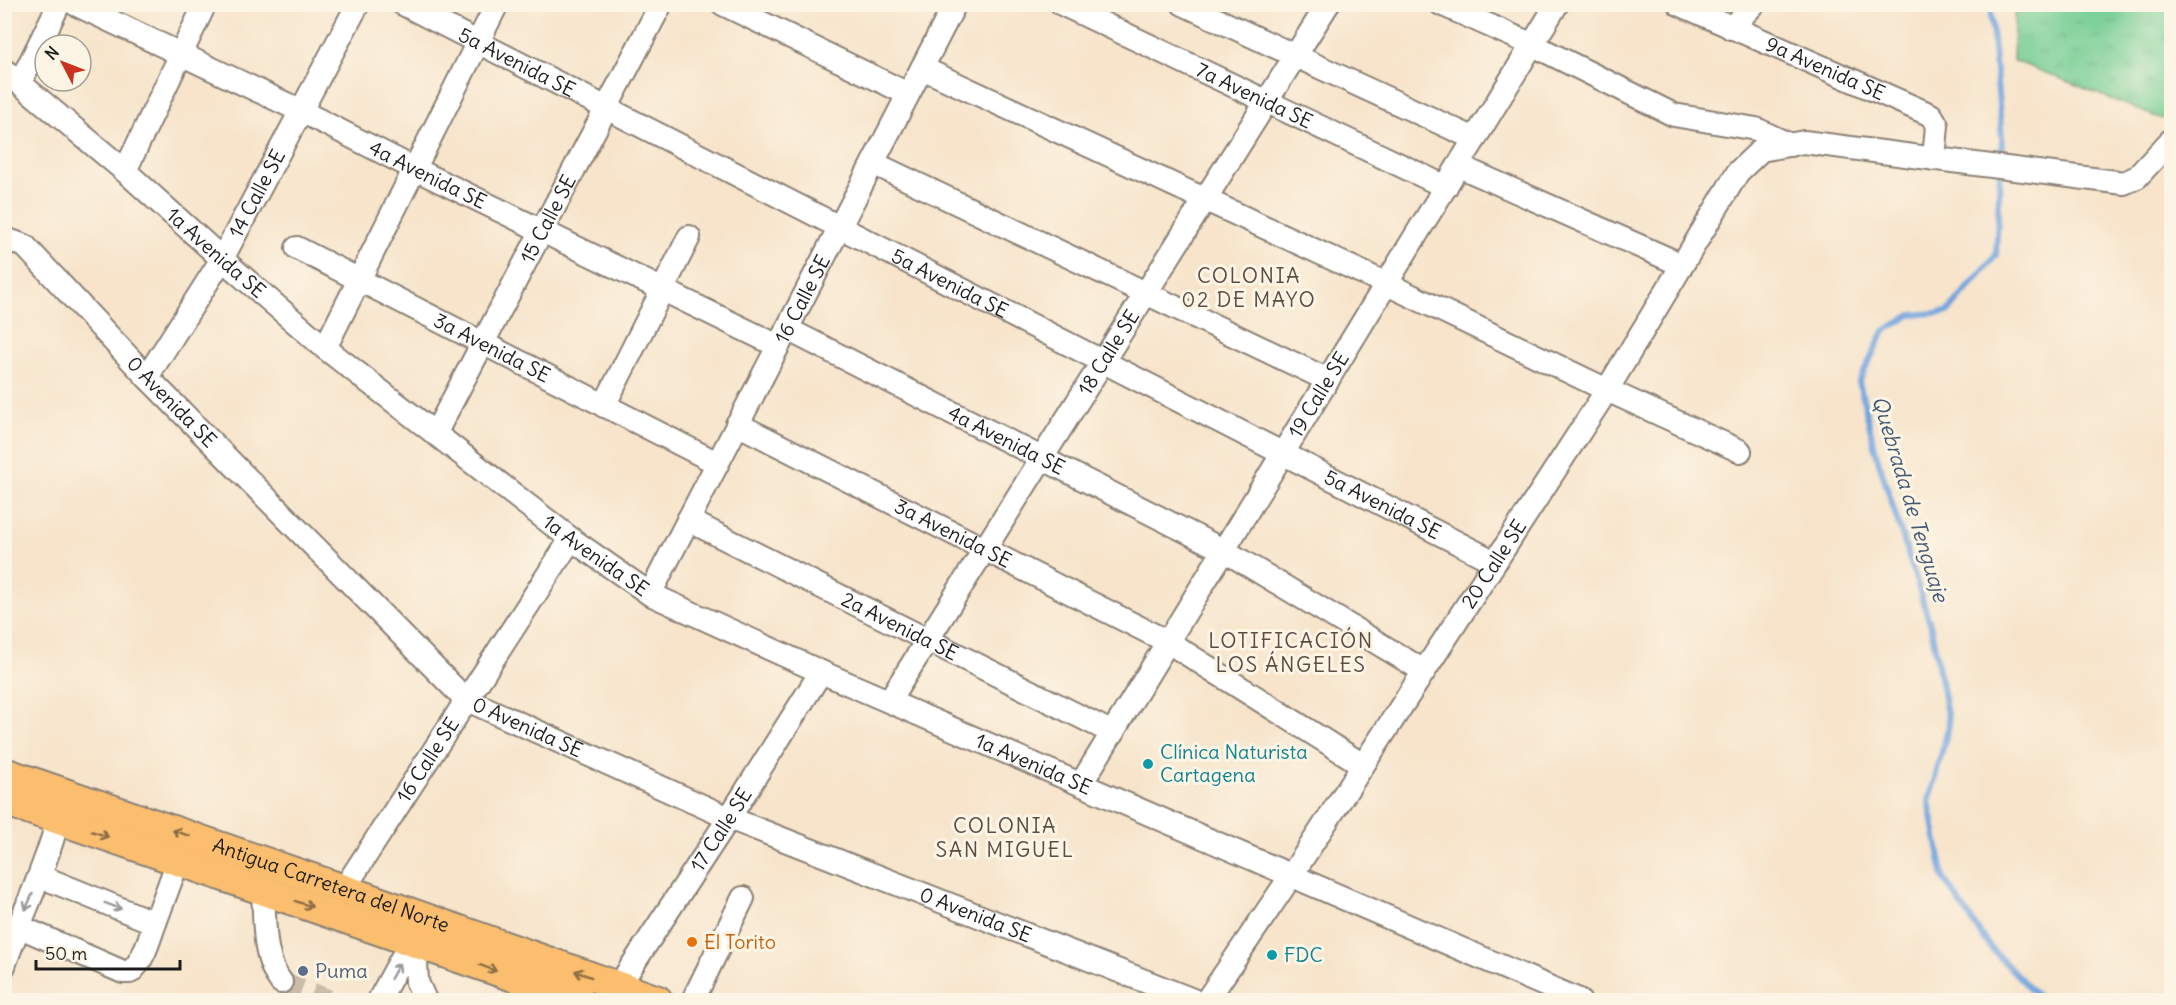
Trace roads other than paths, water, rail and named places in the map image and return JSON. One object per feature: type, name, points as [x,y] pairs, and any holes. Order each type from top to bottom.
[{"type":"main road","name":"Antigua Carretera del Norte","points":[[4,772],[658,1000]]},
{"type":"main road","name":"Antigua Carretera del Norte","points":[[4,801],[580,1000]]},
{"type":"street","points":[[12,76],[59,4]]},
{"type":"street","name":"4a Avenida SE","points":[[75,4],[301,111],[662,290],[782,338],[1041,459],[1225,551],[1424,671]]},
{"type":"street","points":[[125,171],[205,4]]},
{"type":"street","name":"14 Calle SE","points":[[147,377],[222,260],[358,4]]},
{"type":"street","name":"5a Avenida SE","points":[[403,4],[1495,562]]},
{"type":"street","points":[[326,348],[497,4]]},
{"type":"street","name":"15 Calle SE","points":[[435,434],[608,109],[661,4]]},
{"type":"street","points":[[723,4],[908,94]]},
{"type":"street","name":"16 Calle SE","points":[[650,594],[955,4]]},
{"type":"street","name":"7a Avenida SE","points":[[1062,4],[1446,187]]},
{"type":"street","points":[[1183,4],[1475,139]]},
{"type":"street","name":"18 Calle SE","points":[[889,700],[1328,4]]},
{"type":"street","points":[[1441,4],[1533,45],[1674,115],[1756,129],[1790,145]]},
{"type":"street","name":"19 Calle SE","points":[[1081,784],[1557,4]]},
{"type":"street","name":"9a Avenida SE","points":[[1678,4],[1931,115],[1936,125],[1934,159]]},
{"type":"street","points":[[1731,28],[1754,4]]},
{"type":"street","points":[[922,68],[1740,451]]},
{"type":"street","name":"1a Avenida SE","points":[[12,76],[125,171],[222,260],[326,348],[570,539],[650,594],[821,672],[1580,1000]]},
{"type":"street","name":"20 Calle SE","points":[[1207,1000],[1291,876],[1607,390],[1738,172],[1761,150],[1804,142],[2124,183],[2137,177],[2172,139]]},
{"type":"street","points":[[873,163],[1328,380]]},
{"type":"street","points":[[1459,166],[1682,265]]},
{"type":"street","points":[[604,406],[689,237]]},
{"type":"street","name":"0 Avenida SE","points":[[4,242],[11,240],[25,246],[147,377],[465,699],[729,818],[1193,1000]]},
{"type":"street","name":"3a Avenida SE","points":[[297,248],[717,463]]},
{"type":"street","name":"3a Avenida SE","points":[[738,424],[1168,642],[1363,765]]},
{"type":"street","name":"2a Avenida SE","points":[[688,520],[1113,733]]},
{"type":"street","name":"16 Calle SE","points":[[344,889],[570,539]]},
{"type":"street","name":"17 Calle SE","points":[[618,987],[821,672]]},
{"type":"street","points":[[4,966],[39,877],[58,820]]},
{"type":"street","points":[[18,926],[123,972],[130,972],[137,967],[141,958],[178,861]]},
{"type":"street","points":[[39,877],[52,880],[155,923]]},
{"type":"street","points":[[263,890],[268,953],[273,972],[281,982]]},
{"type":"street","points":[[693,1000],[743,898]]},
{"type":"street","points":[[379,1000],[413,942]]},
{"type":"street","points":[[413,942],[417,982],[425,1000]]},
{"type":"waterway","name":"Quebrada de Tenguaje","points":[[1990,4],[2002,138],[1996,255],[1948,312],[1911,315],[1884,331],[1859,382],[1876,453],[1931,627],[1949,725],[1929,801],[1944,879],[1989,946],[2041,1000]]},
{"type":"tunnel","points":[[281,982],[328,1000]]},
{"type":"place","name":"Clínica Naturista Cartagena","points":[[1148,764]]},
{"type":"place","name":"El Torito","points":[[692,942]]},
{"type":"place","name":"FDC","points":[[1272,955]]},
{"type":"place","name":"Puma","points":[[303,971]]},
{"type":"district","name":"COLONIA 02 DE MAYO","points":[[1249,288]]},
{"type":"district","name":"LOTIFICACIÓN LOS ÁNGELES","points":[[1291,653]]},
{"type":"district","name":"COLONIA SAN MIGUEL","points":[[1005,838]]}]
